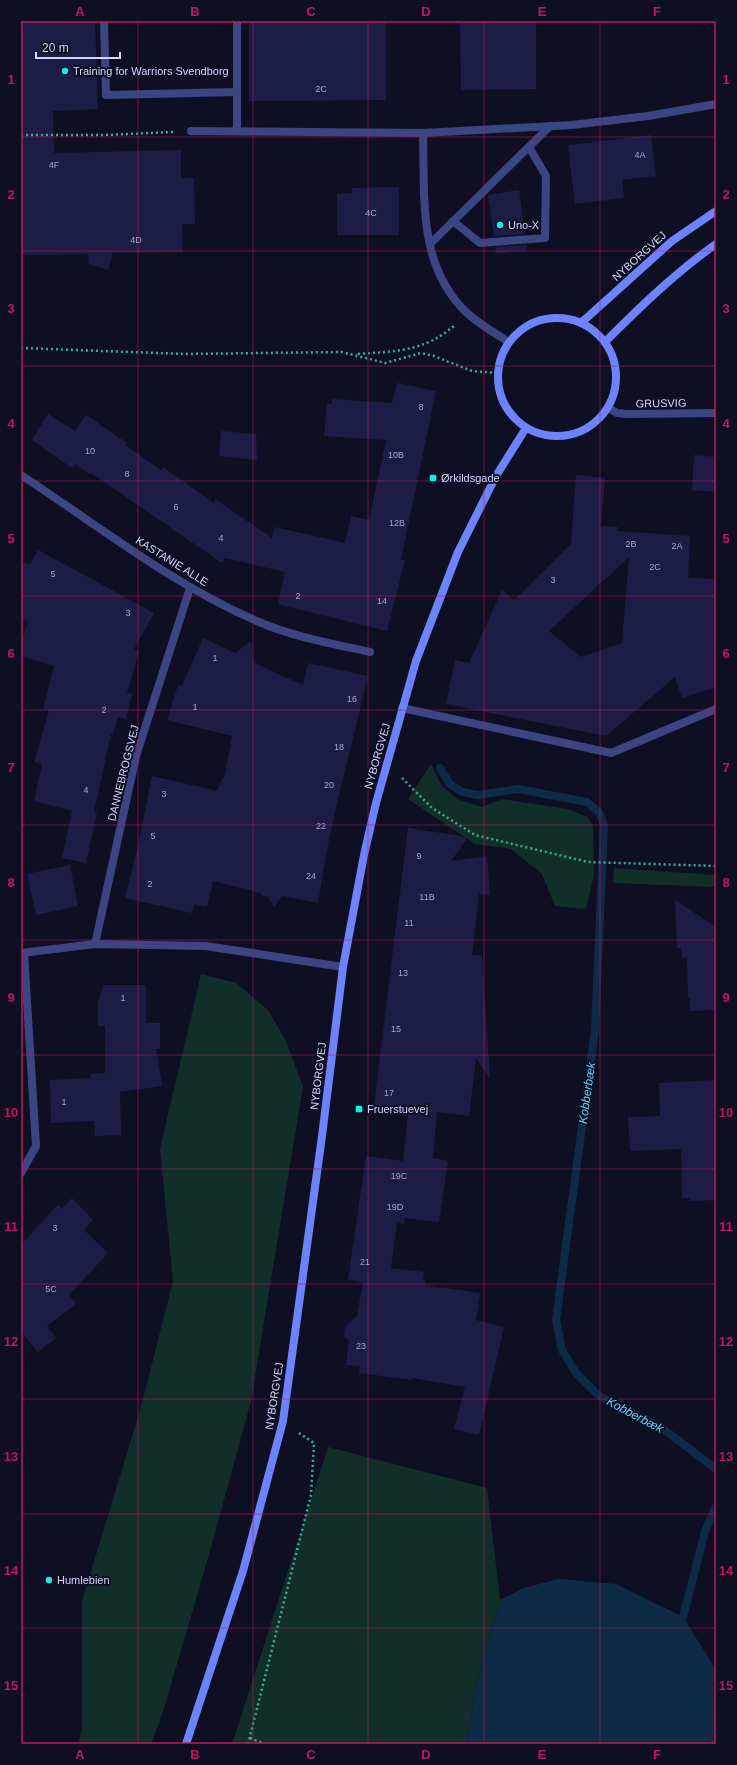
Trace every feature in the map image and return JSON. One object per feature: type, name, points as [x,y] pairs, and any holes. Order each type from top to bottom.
[{"type":"street","points":[[104,21],[106,95],[237,92]]},
{"type":"street","points":[[237,21],[237,132]]},
{"type":"street","points":[[191,131],[423,133],[550,126],[648,116],[716,104]]},
{"type":"street","points":[[430,244],[550,126]]},
{"type":"street","points":[[423,133],[426,219],[432,259],[447,289],[466,312],[483,326],[509,342]]},
{"type":"street","points":[[453,221],[480,243],[545,238],[546,176],[528,147]]},
{"type":"street","name":"NYBORGVEJ","points":[[581,323],[672,241],[716,211]]},
{"type":"street","points":[[604,342],[648,299],[690,263],[716,244]]},
{"type":"street","points":[[549,318],[565,318],[581,323],[594,331],[604,342],[613,357],[616,374],[614,392],[608,408],[598,420],[586,429],[571,435],[555,437],[540,434],[526,428],[513,418],[504,405],[498,389],[497,373],[500,357],[509,342],[520,331],[534,323],[549,318]]},
{"type":"street","name":"GRUSVIG","points":[[608,408],[617,413],[626,414],[716,413]]},
{"type":"street","name":"NYBORGVEJ","points":[[186,1744],[243,1571],[283,1421],[322,1136],[343,966],[364,855],[386,762],[416,661],[458,552],[496,476],[526,428]]},
{"type":"street","name":"KASTANIE ALLE","points":[[22,479],[190,588],[267,624],[304,638],[370,652]]},
{"type":"street","name":"DANNEBROGSVEJ","points":[[95,944],[136,756],[190,588]]},
{"type":"street","points":[[402,708],[611,753],[716,709]]},
{"type":"street","points":[[21,1173],[36,1146],[22,953],[95,944],[206,946],[343,966]]},
{"type":"path","points":[[21,135],[104,135],[191,131]]},
{"type":"path","points":[[355,354],[409,349],[421,346],[452,327],[466,312]]},
{"type":"path","points":[[21,348],[186,354],[342,352],[355,354],[385,363],[416,354],[427,354],[472,371],[497,373]]},
{"type":"path","points":[[386,762],[432,808],[475,836],[588,862],[716,866]]},
{"type":"path","points":[[248,1744],[311,1495],[314,1443],[283,1421]]},
{"type":"path","points":[[250,1738],[265,1744]]},
{"type":"green space","points":[[431,764],[441,785],[457,799],[482,807],[502,799],[568,809],[587,817],[593,826],[594,875],[586,909],[555,906],[542,874],[511,849],[475,844],[408,799]]},
{"type":"green space","points":[[614,868],[716,875],[716,887],[613,883]]},
{"type":"green space","points":[[201,974],[236,983],[268,1010],[286,1041],[303,1087],[251,1401],[210,1551],[163,1712],[151,1744],[78,1744],[82,1730],[82,1601],[141,1407],[173,1281],[160,1149]]},
{"type":"green space","points":[[328,1447],[487,1488],[500,1600],[475,1689],[467,1744],[232,1744]]},
{"type":"water","points":[[558,1579],[616,1584],[683,1617],[716,1670],[716,1744],[467,1744],[475,1689],[500,1600],[524,1588]]},
{"type":"building","points":[[21,21],[95,21],[98,109],[53,111],[54,153],[181,150],[181,178],[194,178],[195,224],[182,224],[183,252],[113,253],[108,270],[89,264],[88,254],[21,255]]},
{"type":"building","points":[[249,21],[386,21],[386,100],[249,101]]},
{"type":"building","points":[[460,21],[536,21],[536,89],[461,90]]},
{"type":"building","points":[[651,135],[656,176],[622,180],[624,198],[575,204],[568,145]]},
{"type":"building","points":[[399,187],[399,235],[337,235],[337,194],[352,193],[352,188]]},
{"type":"building","points":[[519,190],[525,234],[494,236],[488,195]]},
{"type":"building","points":[[527,245],[527,250],[496,254],[495,247]]},
{"type":"building","points":[[397,383],[436,391],[401,560],[405,560],[387,631],[278,604],[285,572],[225,558],[222,563],[91,473],[90,475],[75,464],[72,468],[32,440],[48,414],[75,431],[86,415],[127,443],[125,445],[161,470],[163,467],[214,503],[215,499],[272,538],[275,527],[345,543],[351,516],[369,520],[386,440],[324,436],[327,404],[332,404],[332,399],[392,403]]},
{"type":"building","points":[[221,431],[256,434],[257,460],[219,456]]},
{"type":"building","points":[[694,455],[716,457],[716,492],[692,490]]},
{"type":"building","points":[[576,475],[605,478],[601,526],[618,527],[617,531],[690,536],[688,578],[716,579],[716,687],[682,698],[675,677],[606,736],[446,704],[455,660],[469,663],[502,590],[514,600],[571,544]],"holes":[[[629,557],[622,643],[581,657],[549,631]]]},
{"type":"building","points":[[38,550],[154,613],[134,649],[139,651],[127,693],[132,694],[126,719],[118,717],[113,735],[111,734],[94,812],[97,813],[86,863],[62,858],[72,811],[34,801],[42,764],[34,762],[49,711],[43,709],[54,666],[21,656],[21,644],[28,622],[21,618],[21,561],[30,565]]},
{"type":"building","points":[[203,638],[235,653],[251,641],[254,663],[303,685],[308,663],[368,676],[337,803],[326,854],[318,903],[282,896],[274,907],[268,897],[261,895],[261,893],[213,881],[207,907],[194,904],[192,913],[125,898],[137,850],[152,776],[218,791],[222,777],[224,778],[232,736],[167,720],[178,685],[182,686]]},
{"type":"building","points":[[408,828],[468,837],[451,861],[487,856],[490,895],[479,894],[472,955],[482,956],[490,1079],[476,1058],[469,1116],[437,1112],[433,1158],[448,1161],[439,1222],[405,1218],[404,1224],[397,1223],[391,1268],[424,1272],[423,1280],[425,1280],[425,1285],[480,1293],[476,1320],[504,1327],[479,1435],[454,1429],[465,1387],[412,1378],[412,1380],[359,1373],[360,1366],[346,1365],[349,1340],[344,1336],[345,1327],[357,1316],[363,1282],[348,1280],[366,1156],[403,1161],[408,1116],[373,1113]]},
{"type":"building","points":[[70,865],[78,906],[36,915],[27,874]]},
{"type":"building","points":[[675,900],[716,927],[716,1010],[690,1011],[690,998],[688,998],[687,957],[682,958],[681,948],[677,948]]},
{"type":"building","points":[[103,985],[146,985],[146,1023],[160,1023],[160,1049],[156,1049],[162,1086],[120,1092],[121,1135],[95,1136],[94,1121],[51,1123],[50,1080],[91,1078],[91,1074],[105,1073],[105,1026],[98,1026],[98,1003]]},
{"type":"building","points":[[716,1080],[716,1200],[690,1201],[690,1198],[682,1198],[681,1149],[630,1151],[628,1117],[660,1116],[659,1083]]},
{"type":"building","points":[[72,1198],[93,1220],[84,1230],[108,1253],[69,1295],[76,1304],[47,1326],[56,1338],[38,1352],[21,1332],[21,1244],[58,1205],[62,1209]]},
{"type":"waterway","name":"Kobberbæk","points":[[440,768],[450,784],[462,792],[478,795],[518,789],[587,802],[599,812],[604,825],[595,1030],[556,1320],[562,1350],[576,1373],[599,1396],[662,1428],[716,1469]]},
{"type":"waterway","name":"Kobberbæk","points":[[683,1617],[705,1531],[716,1507]]},
{"type":"place","name":"Training for Warriors Svendborg","points":[[65,71]]},
{"type":"place","name":"Uno-X","points":[[500,225]]},
{"type":"place","name":"Ørkildsgade","points":[[433,478]]},
{"type":"place","name":"Fruerstuevej","points":[[359,1109]]},
{"type":"place","name":"Humlebien","points":[[49,1580]]}]
